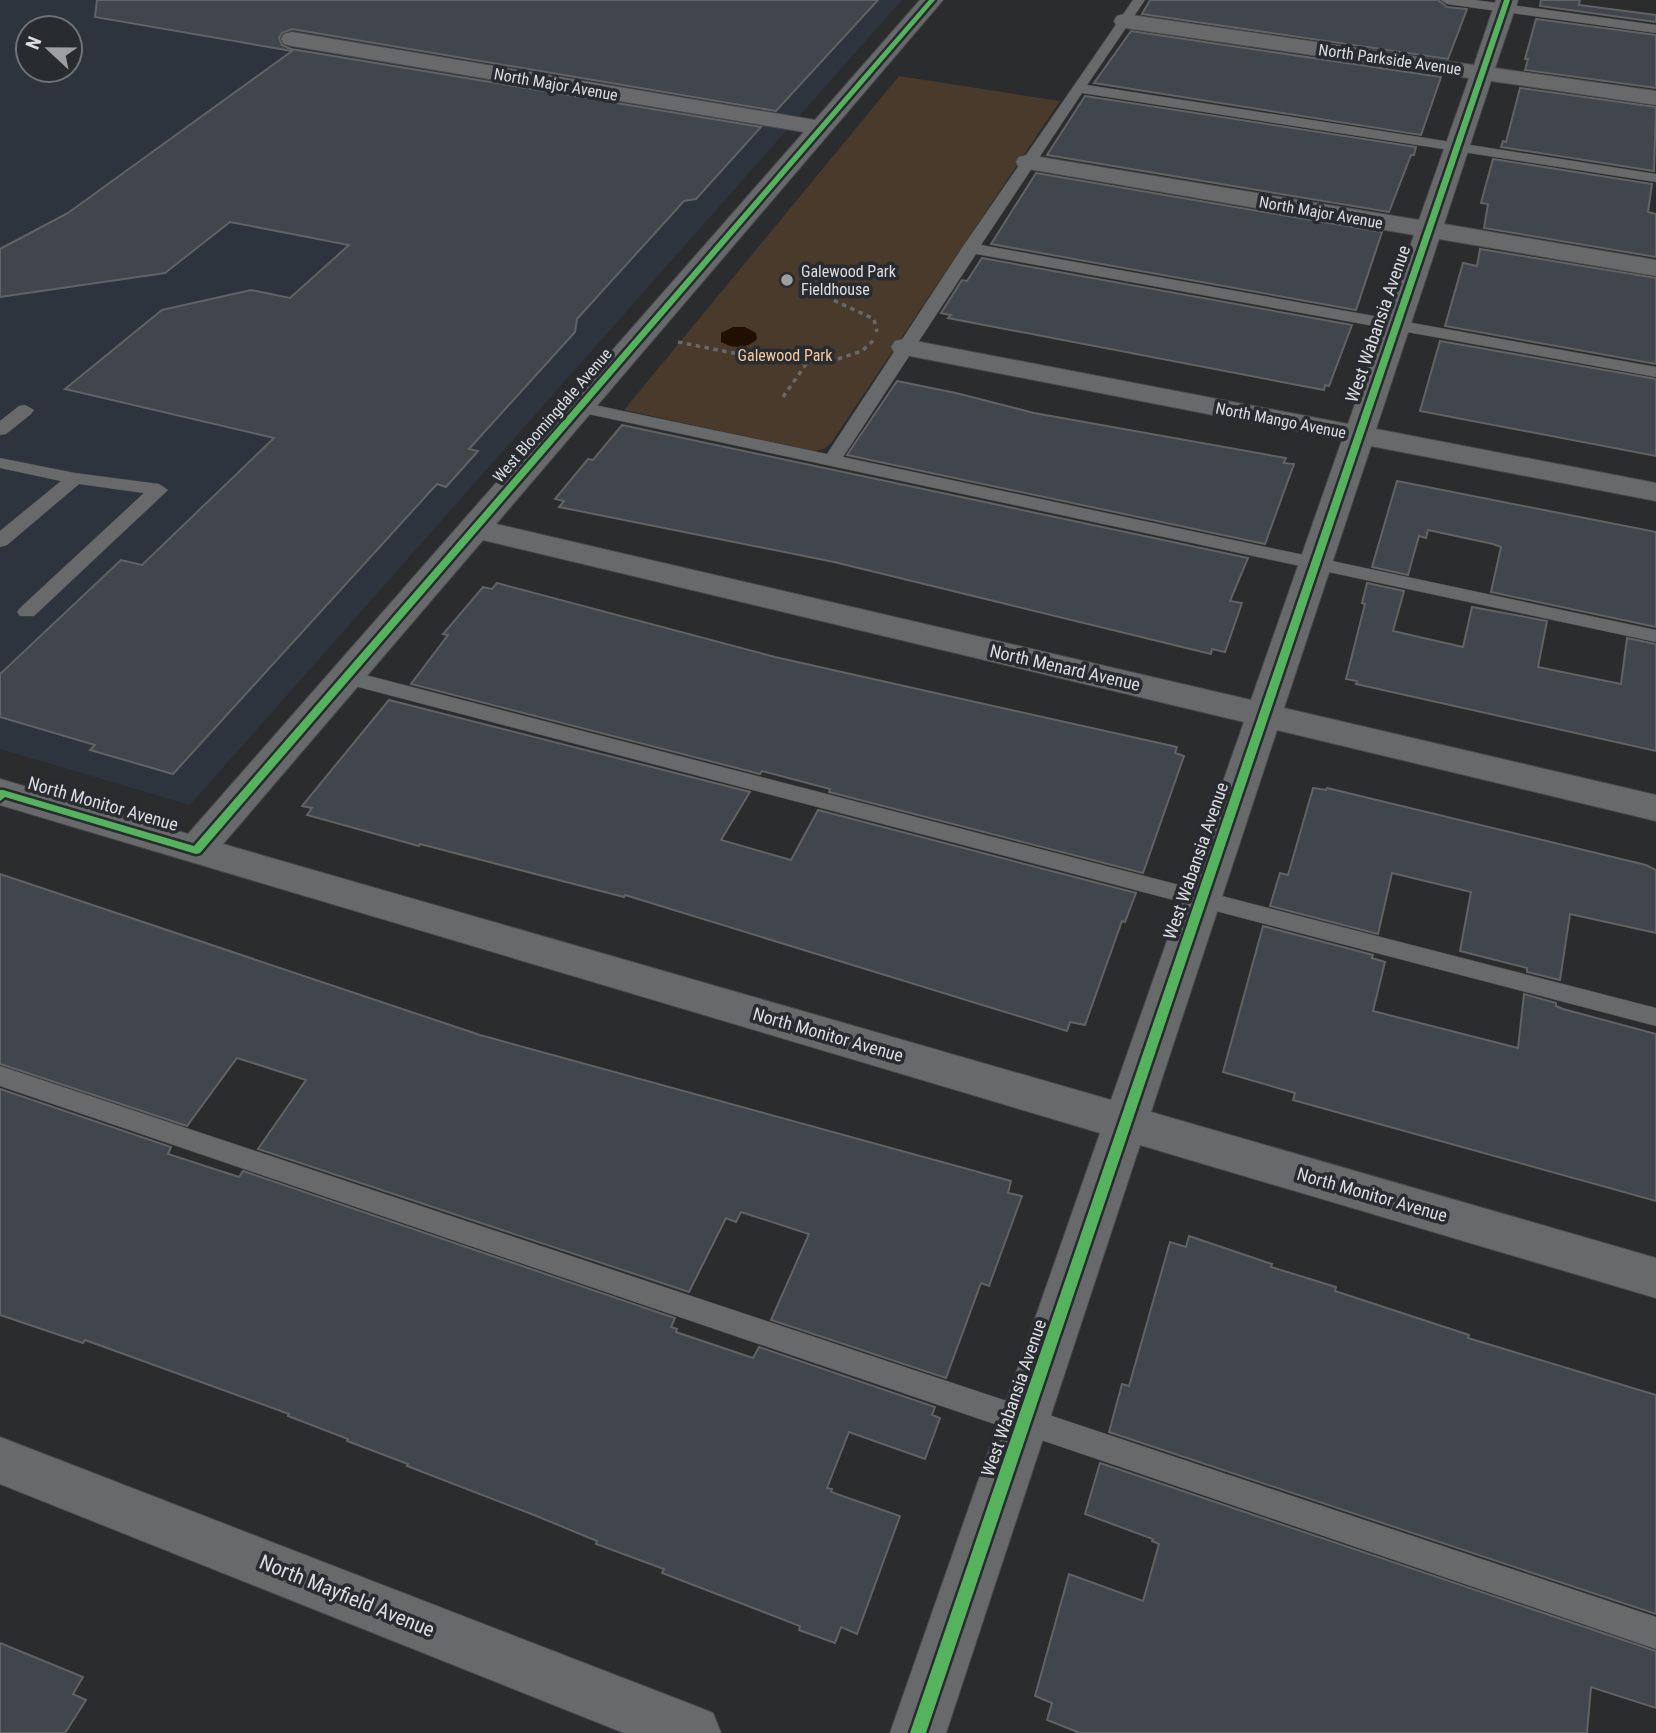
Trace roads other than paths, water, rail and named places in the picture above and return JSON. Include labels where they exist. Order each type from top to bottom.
[{"type":"street","name":"West Bloomingdale Avenue","points":[[196,850],[932,0]]},
{"type":"street","name":"West Wabansia Avenue","points":[[918,1733],[1505,4]]},
{"type":"street","name":"North Parkside Avenue","points":[[1125,21],[1656,98]]},
{"type":"street","name":"North Major Avenue","points":[[292,39],[821,128]]},
{"type":"street","name":"North Major Avenue","points":[[1028,162],[1656,268]]},
{"type":"street","name":"North Mango Avenue","points":[[905,347],[1656,492]]},
{"type":"street","name":"North Menard Avenue","points":[[474,528],[1656,808]]},
{"type":"street","name":"North Monitor Avenue","points":[[1,794],[1656,1278]]},
{"type":"street","name":"North Mayfield Avenue","points":[[0,1460],[693,1733]]},
{"type":"lane","points":[[832,460],[970,248],[1139,0]]},
{"type":"lane","points":[[1447,0],[1505,4],[1656,29]]},
{"type":"lane","points":[[1079,88],[1656,178]]},
{"type":"lane","points":[[970,248],[1656,372]]},
{"type":"lane","points":[[580,407],[1656,636]]},
{"type":"lane","points":[[0,430],[25,410]]},
{"type":"lane","points":[[0,464],[159,490],[27,612]]},
{"type":"lane","points":[[0,541],[75,478]]},
{"type":"lane","points":[[346,677],[1656,1017]]},
{"type":"lane","points":[[0,1076],[1024,1423],[1656,1633]]},
{"type":"place","name":"Galewood Park Fieldhouse","points":[[787,280]]},
{"type":"park label","name":"Galewood Park","points":[[785,355]]}]
